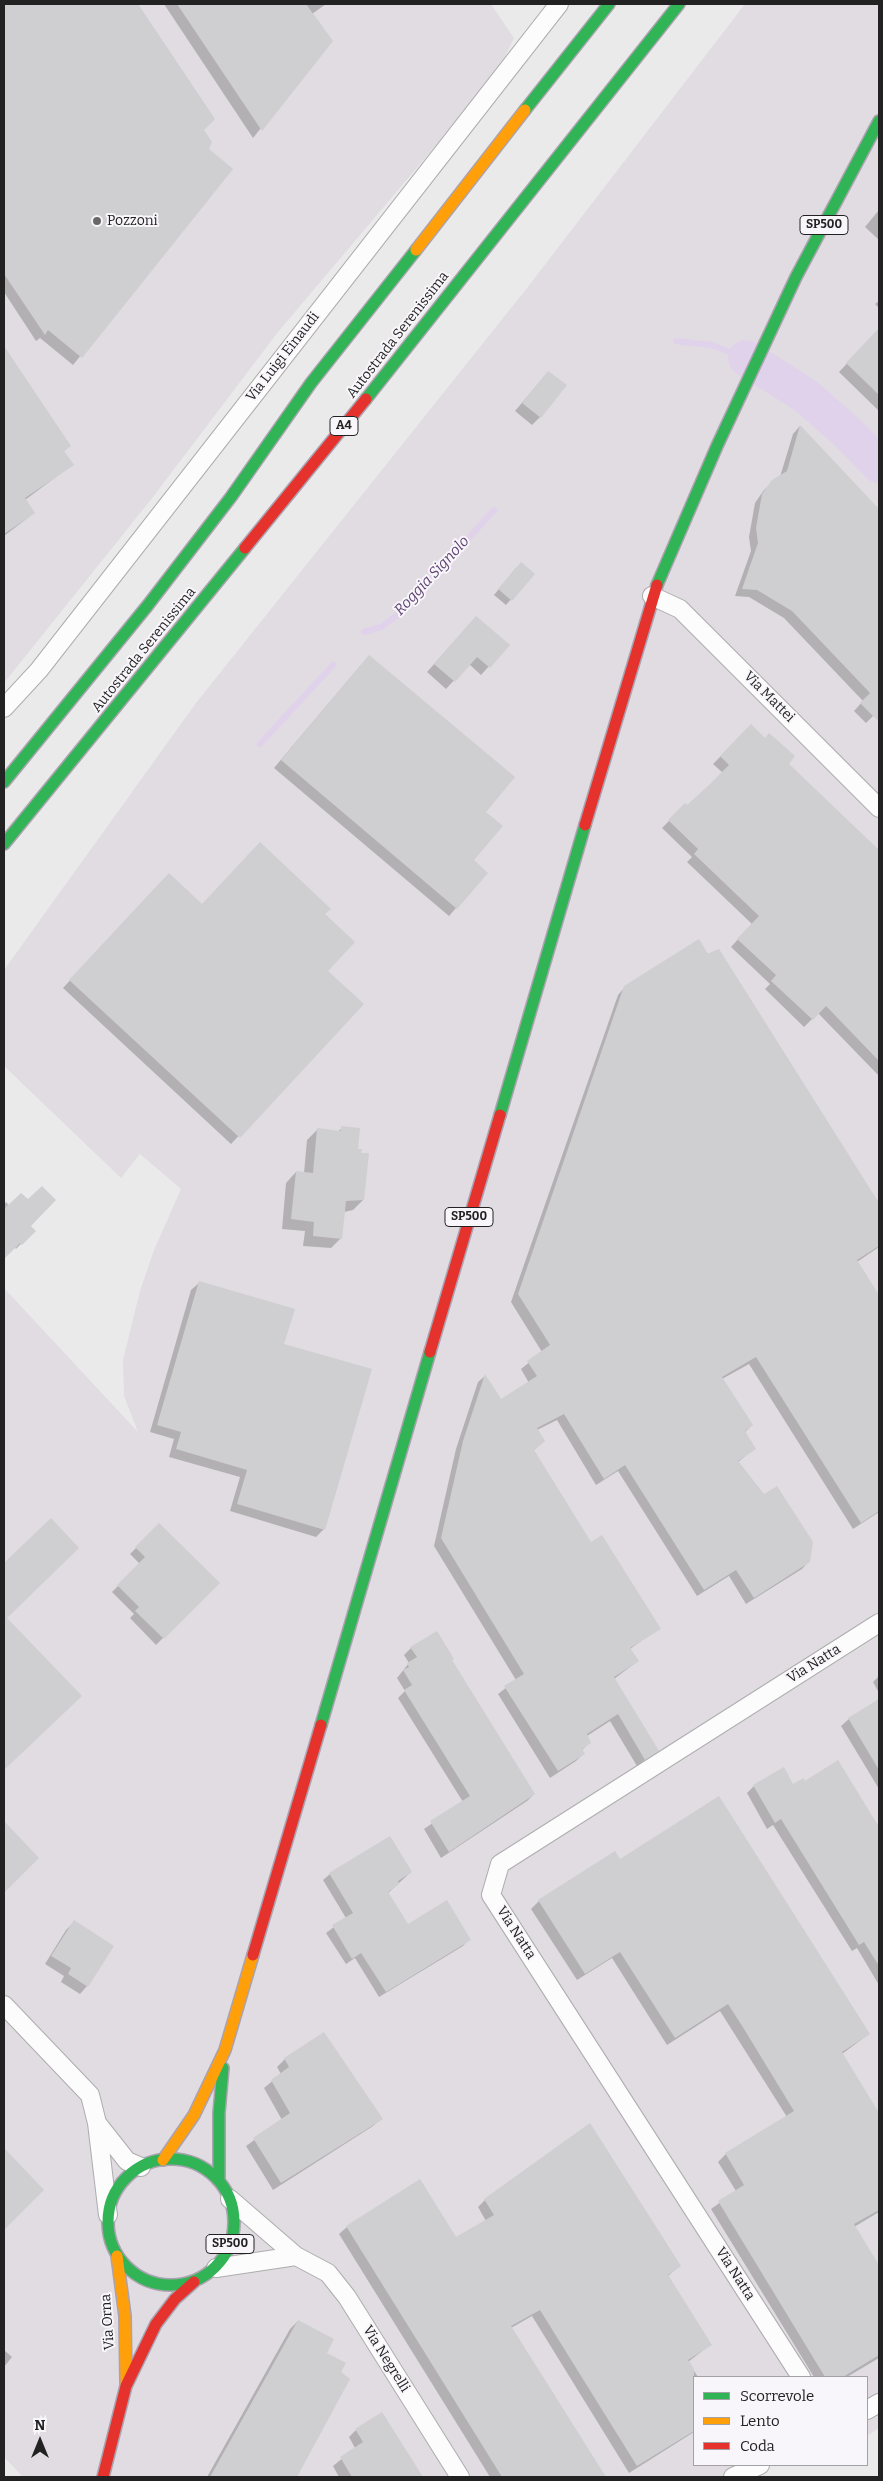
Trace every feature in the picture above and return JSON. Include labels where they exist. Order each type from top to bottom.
[{"type":"main road","name":"Autostrada Serenissima","points":[[4,782],[148,605],[231,497],[317,376],[609,4]]},
{"type":"main road","name":"Autostrada Serenissima","points":[[4,844],[371,393],[679,4]]},
{"type":"main road","name":"SP500","points":[[163,2160],[194,2116],[225,2050],[652,596],[796,277],[879,121]]},
{"type":"main road","name":"SP500","points":[[219,2181],[219,2113],[225,2050]]},
{"type":"main road","name":"SP500","points":[[178,2159],[194,2163],[208,2171],[219,2181],[230,2198],[234,2217],[233,2235],[227,2253],[216,2268],[194,2282],[172,2286],[150,2283],[131,2272],[116,2256],[109,2236],[108,2215],[111,2200],[118,2187],[141,2167],[163,2160],[178,2159]]},
{"type":"main road","name":"Via Orna","points":[[116,2256],[125,2316],[126,2386]]},
{"type":"main road","name":"Via Orna","points":[[103,2477],[126,2386],[156,2324],[175,2299],[194,2282]]},
{"type":"street","name":"Via Luigi Einaudi","points":[[4,708],[45,662],[558,4]]},
{"type":"street","name":"Via Mattei","points":[[652,596],[680,609],[879,808]]},
{"type":"street","name":"Via Natta","points":[[800,2376],[492,1895],[500,1864],[879,1623]]},
{"type":"street","points":[[4,2004],[90,2095],[97,2122],[108,2215]]},
{"type":"street","points":[[97,2122],[127,2161],[141,2167]]},
{"type":"street","name":"Via Negrelli","points":[[230,2198],[296,2256],[328,2273],[347,2297],[460,2477]]},
{"type":"street","points":[[216,2268],[296,2256]]},
{"type":"street","points":[[868,2409],[879,2403]]},
{"type":"street","points":[[733,2477],[758,2466]]},
{"type":"shaded area","points":[[4,4],[491,4],[514,38],[497,73],[278,332],[153,497],[4,683]]},
{"type":"shaded area","points":[[745,4],[879,4],[879,2428],[868,2435],[868,2376],[693,2376],[693,2466],[749,2466],[723,2477],[23,2477],[4,2457],[4,1288],[138,1432],[124,1396],[123,1360],[140,1291],[154,1250],[181,1189],[140,1154],[121,1178],[4,1066],[4,970],[196,703],[527,288]]},
{"type":"building","name":"Pozzoni","points":[[4,4],[138,4],[215,119],[204,130],[212,142],[209,149],[233,169],[82,358],[48,330],[45,335],[4,274]]},
{"type":"building","points":[[177,4],[306,4],[333,41],[262,131]]},
{"type":"building","points":[[879,328],[879,395],[846,363]]},
{"type":"building","points":[[4,346],[71,446],[64,451],[74,465],[25,498],[35,513],[4,534]]},
{"type":"building","points":[[548,371],[567,385],[541,418],[522,403]]},
{"type":"building","points":[[800,425],[879,509],[879,722],[860,703],[870,693],[792,611],[757,590],[742,589],[758,543],[756,528],[762,494],[772,480],[787,471]]},
{"type":"building","points":[[521,562],[535,574],[512,601],[498,589]]},
{"type":"building","points":[[476,616],[510,645],[490,668],[477,657],[455,682],[434,664]]},
{"type":"building","points":[[369,655],[515,777],[486,812],[503,826],[474,860],[488,873],[457,909],[281,760]]},
{"type":"building","points":[[751,724],[765,738],[769,733],[795,756],[789,764],[879,850],[879,1061],[826,1006],[813,1020],[771,981],[776,975],[737,939],[759,916],[694,854],[698,849],[668,820],[685,803],[687,805],[729,765],[720,756]]},
{"type":"building","points":[[260,842],[331,909],[325,914],[355,942],[328,971],[364,1004],[240,1138],[69,980],[169,873],[202,904]]},
{"type":"building","points":[[699,939],[708,954],[719,949],[879,1203],[879,1246],[857,1260],[879,1295],[879,1511],[861,1523],[756,1357],[722,1377],[753,1425],[745,1431],[756,1449],[738,1461],[764,1494],[777,1486],[813,1542],[810,1562],[754,1598],[736,1570],[704,1590],[625,1465],[604,1479],[564,1414],[537,1428],[545,1441],[534,1450],[591,1542],[602,1535],[661,1629],[630,1648],[639,1661],[614,1677],[659,1751],[645,1760],[618,1714],[587,1734],[591,1743],[582,1749],[585,1754],[558,1771],[504,1686],[524,1674],[441,1538],[463,1441],[485,1374],[501,1399],[537,1376],[527,1361],[550,1345],[518,1294],[624,986]]},
{"type":"building","points":[[341,1126],[360,1128],[358,1149],[362,1149],[361,1153],[369,1153],[364,1200],[346,1201],[342,1239],[313,1236],[314,1222],[291,1219],[296,1171],[313,1173],[317,1128],[341,1131]]},
{"type":"building","points":[[42,1186],[56,1200],[31,1226],[36,1231],[22,1245],[20,1243],[4,1259],[4,1209],[21,1193],[28,1199]]},
{"type":"building","points":[[199,1281],[295,1309],[284,1344],[372,1369],[325,1530],[237,1504],[247,1470],[176,1449],[181,1432],[157,1425]]},
{"type":"building","points":[[51,1518],[79,1548],[7,1618],[82,1696],[4,1770],[4,1563]]},
{"type":"building","points":[[159,1523],[220,1583],[164,1639],[135,1611],[139,1607],[117,1585],[145,1557],[135,1547]]},
{"type":"building","points":[[437,1631],[454,1659],[452,1660],[535,1794],[449,1852],[430,1821],[470,1796],[404,1690],[412,1685],[403,1670],[409,1667],[407,1663],[417,1657],[410,1647]]},
{"type":"building","points":[[879,1699],[879,1770],[848,1718]]},
{"type":"building","points":[[838,1760],[879,1827],[879,1966],[864,1942],[859,1945],[781,1819],[775,1823],[753,1785],[784,1767],[793,1784],[804,1778],[805,1781]]},
{"type":"building","points":[[719,1796],[870,2034],[842,2052],[879,2113],[879,2210],[854,2224],[879,2265],[879,2355],[845,2376],[824,2376],[718,2201],[744,2185],[725,2153],[794,2111],[728,2004],[675,2038],[620,1952],[585,1974],[538,1900],[615,1851],[620,1859]]},
{"type":"building","points":[[4,1821],[39,1858],[4,1893]]},
{"type":"building","points":[[390,1836],[412,1872],[398,1881],[399,1884],[388,1892],[408,1924],[447,1900],[471,1940],[386,1992],[361,1953],[352,1959],[332,1925],[353,1913],[329,1873]]},
{"type":"building","points":[[74,1920],[114,1946],[88,1987],[68,1974],[71,1968],[51,1956]]},
{"type":"building","points":[[324,2032],[383,2119],[281,2183],[253,2138],[290,2113],[271,2080],[289,2067],[284,2058]]},
{"type":"building","points":[[590,2123],[681,2266],[668,2275],[712,2345],[688,2360],[694,2369],[693,2432],[637,2466],[540,2310],[511,2326],[606,2477],[502,2477],[346,2226],[420,2179],[456,2237],[494,2215],[484,2199]]},
{"type":"building","points":[[4,2148],[44,2190],[4,2230]]},
{"type":"building","points":[[298,2320],[334,2339],[327,2353],[346,2363],[341,2372],[350,2379],[297,2477],[210,2477]]},
{"type":"building","points":[[382,2412],[423,2477],[352,2477],[340,2457],[363,2442],[355,2429]]},
{"type":"waterway","name":"Roggia Signolo","points":[[676,341],[711,345],[746,358]]},
{"type":"waterway","points":[[746,358],[806,396],[847,432],[879,465]]},
{"type":"waterway","name":"Roggia Signolo","points":[[364,632],[381,627],[403,611],[494,510]]},
{"type":"waterway","name":"Roggia Signolo","points":[[260,744],[333,665]]},
{"type":"traffic: fast","points":[[525,110],[609,4]]},
{"type":"traffic: fast","points":[[366,399],[679,4]]},
{"type":"traffic: fast","points":[[657,585],[717,446],[796,277],[879,121]]},
{"type":"traffic: fast","points":[[4,782],[148,605],[231,497],[311,383],[416,250]]},
{"type":"traffic: fast","points":[[4,844],[245,548]]},
{"type":"traffic: fast","points":[[500,1115],[585,825]]},
{"type":"traffic: fast","points":[[321,1725],[430,1352]]},
{"type":"traffic: fast","points":[[219,2181],[219,2113],[223,2068]]},
{"type":"traffic: fast","points":[[171,2159],[195,2164],[206,2169],[216,2177],[224,2187],[229,2198],[234,2222],[229,2246],[224,2257],[216,2267],[206,2275],[195,2280],[171,2285],[147,2280],[136,2275],[126,2267],[118,2257],[113,2246],[108,2222],[113,2198],[118,2187],[126,2177],[136,2169],[147,2164],[171,2159]]},
{"type":"traffic: slow","points":[[416,250],[525,110]]},
{"type":"traffic: slow","points":[[163,2160],[194,2115],[225,2050],[253,1955]]},
{"type":"traffic: slow","points":[[117,2256],[125,2316],[126,2383]]},
{"type":"traffic: jam","points":[[245,548],[366,399]]},
{"type":"traffic: jam","points":[[585,825],[657,585]]},
{"type":"traffic: jam","points":[[430,1352],[500,1115]]},
{"type":"traffic: jam","points":[[253,1955],[321,1725]]},
{"type":"traffic: jam","points":[[103,2477],[126,2386],[156,2324],[175,2299],[194,2282]]},
{"type":"place","name":"Pozzoni","points":[[97,221]]}]
